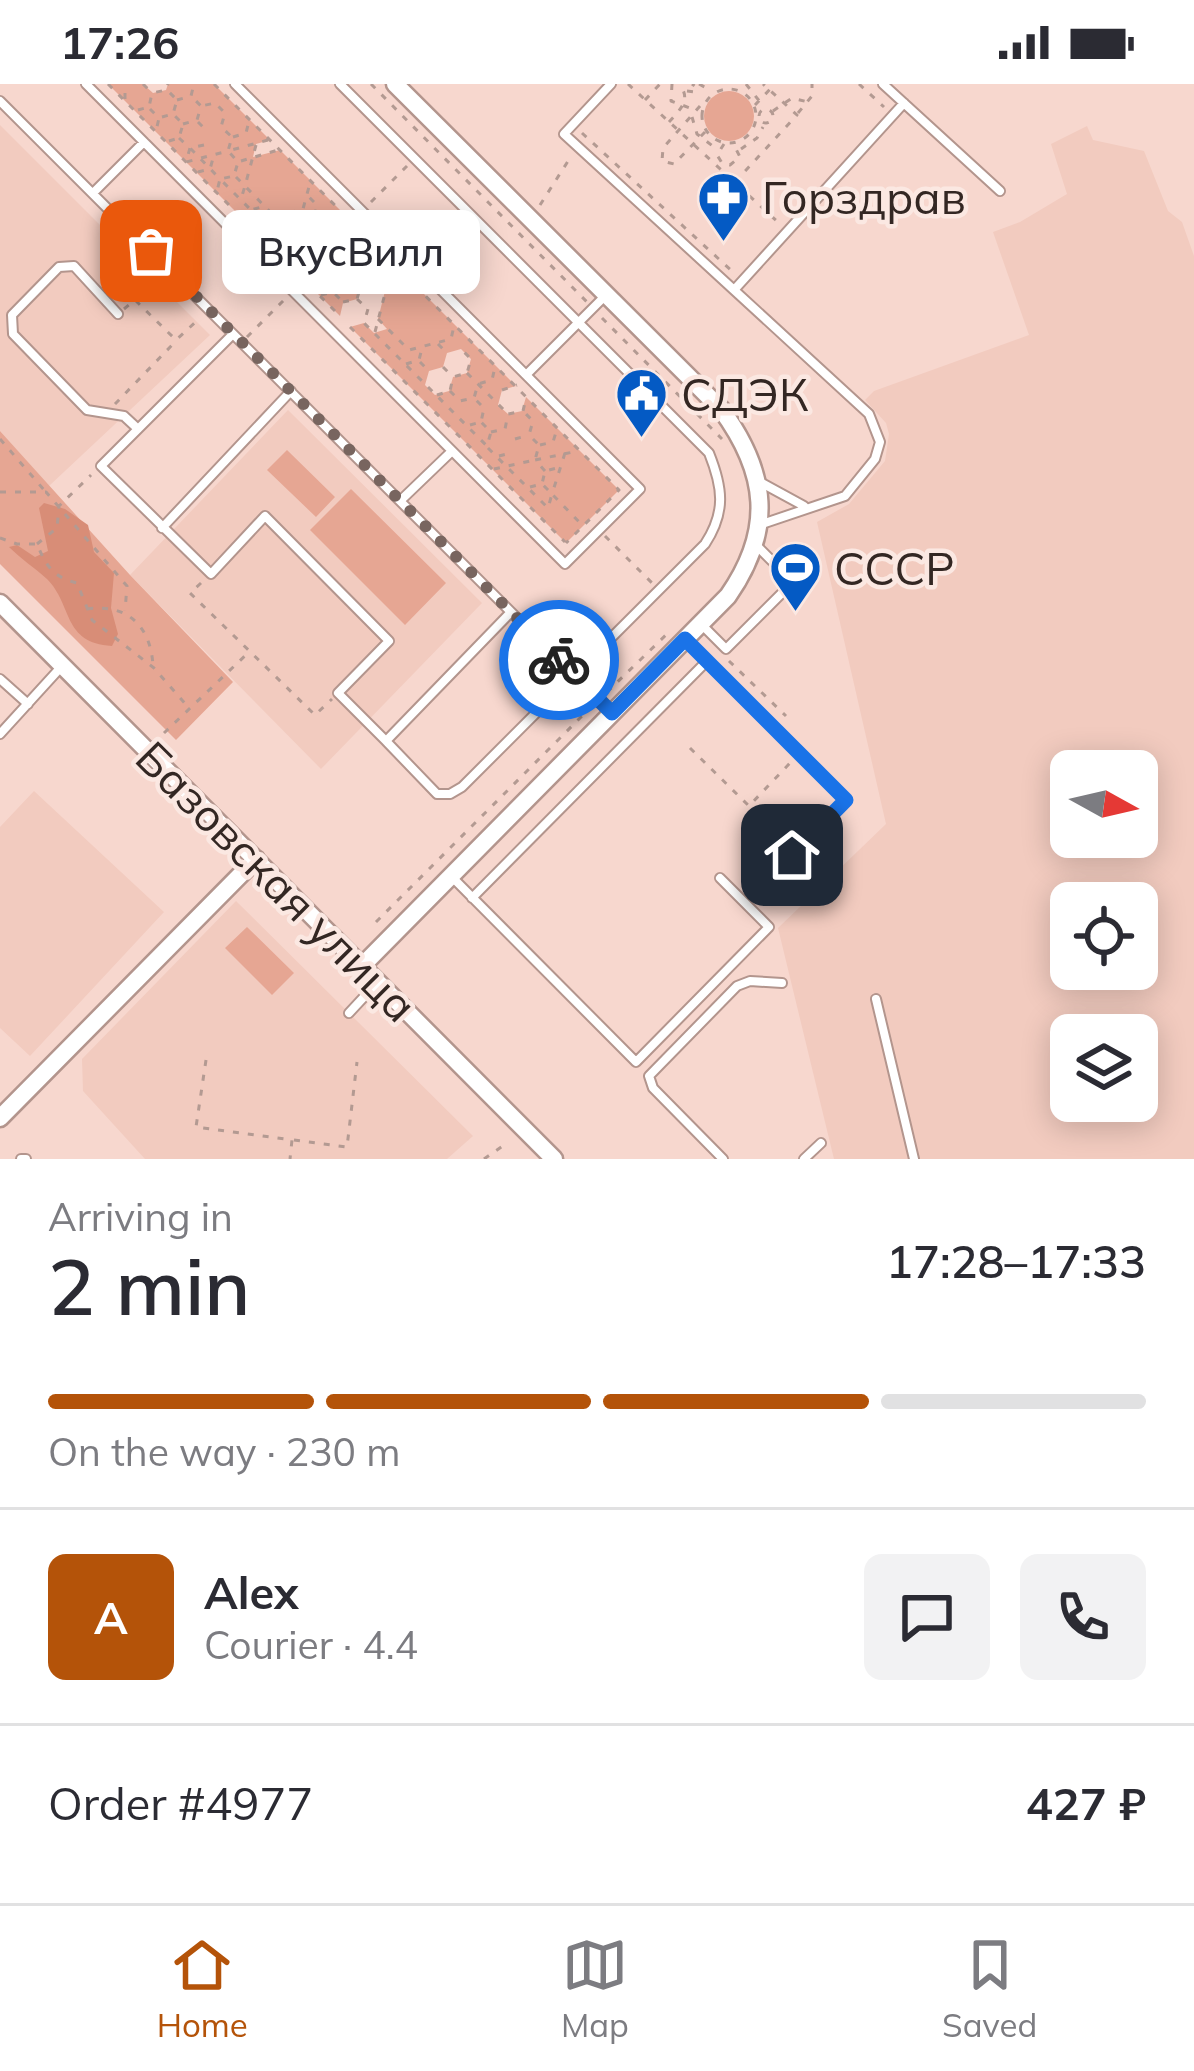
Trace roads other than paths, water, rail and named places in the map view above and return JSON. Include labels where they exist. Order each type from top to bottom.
[{"type":"street","points":[[361,967],[606,706],[676,636],[701,623],[737,583],[757,535],[758,480],[751,455],[721,410],[600,302],[395,84]]},
{"type":"street","name":"Базовская улица","points":[[0,603],[554,1159]]},
{"type":"street","points":[[0,1118],[256,859]]},
{"type":"lane","points":[[86,84],[565,564],[640,489],[235,84]]},
{"type":"lane","points":[[233,334],[101,466],[211,574],[265,516],[389,641],[338,693],[437,794],[462,787],[716,527],[721,482],[709,453],[340,84]]},
{"type":"lane","points":[[610,84],[565,134],[869,414],[880,442],[875,459],[845,496],[806,507],[757,535],[793,582],[726,649],[701,623]]},
{"type":"lane","points":[[883,84],[1000,191]]},
{"type":"lane","points":[[0,101],[606,706]]},
{"type":"lane","points":[[734,290],[904,103]]},
{"type":"lane","points":[[93,193],[144,142]]},
{"type":"lane","points":[[118,314],[74,266],[59,267],[13,315],[13,334],[87,410],[124,416],[138,429]]},
{"type":"lane","points":[[526,375],[600,302]]},
{"type":"lane","points":[[163,528],[291,392]]},
{"type":"lane","points":[[400,501],[452,451]]},
{"type":"lane","points":[[758,480],[806,507]]},
{"type":"lane","points":[[386,741],[511,612]]},
{"type":"lane","points":[[676,636],[846,800],[765,882]]},
{"type":"lane","points":[[472,898],[707,662]]},
{"type":"lane","points":[[0,734],[63,665]]},
{"type":"lane","points":[[0,679],[28,704]]},
{"type":"lane","points":[[451,876],[636,1062],[769,927],[720,878]]},
{"type":"lane","points":[[723,1159],[653,1088],[649,1076],[736,986],[750,981],[782,983]]},
{"type":"lane","points":[[349,1012],[377,983]]},
{"type":"lane","points":[[877,999],[914,1159]]},
{"type":"lane","points":[[804,1159],[821,1142]]},
{"type":"place","name":"Горздрав","points":[[723,243]]},
{"type":"place","name":"ВкусВилл","points":[[151,251]]},
{"type":"place","name":"СДЭК","points":[[642,440]]},
{"type":"place","name":"СССР","points":[[795,614]]}]
